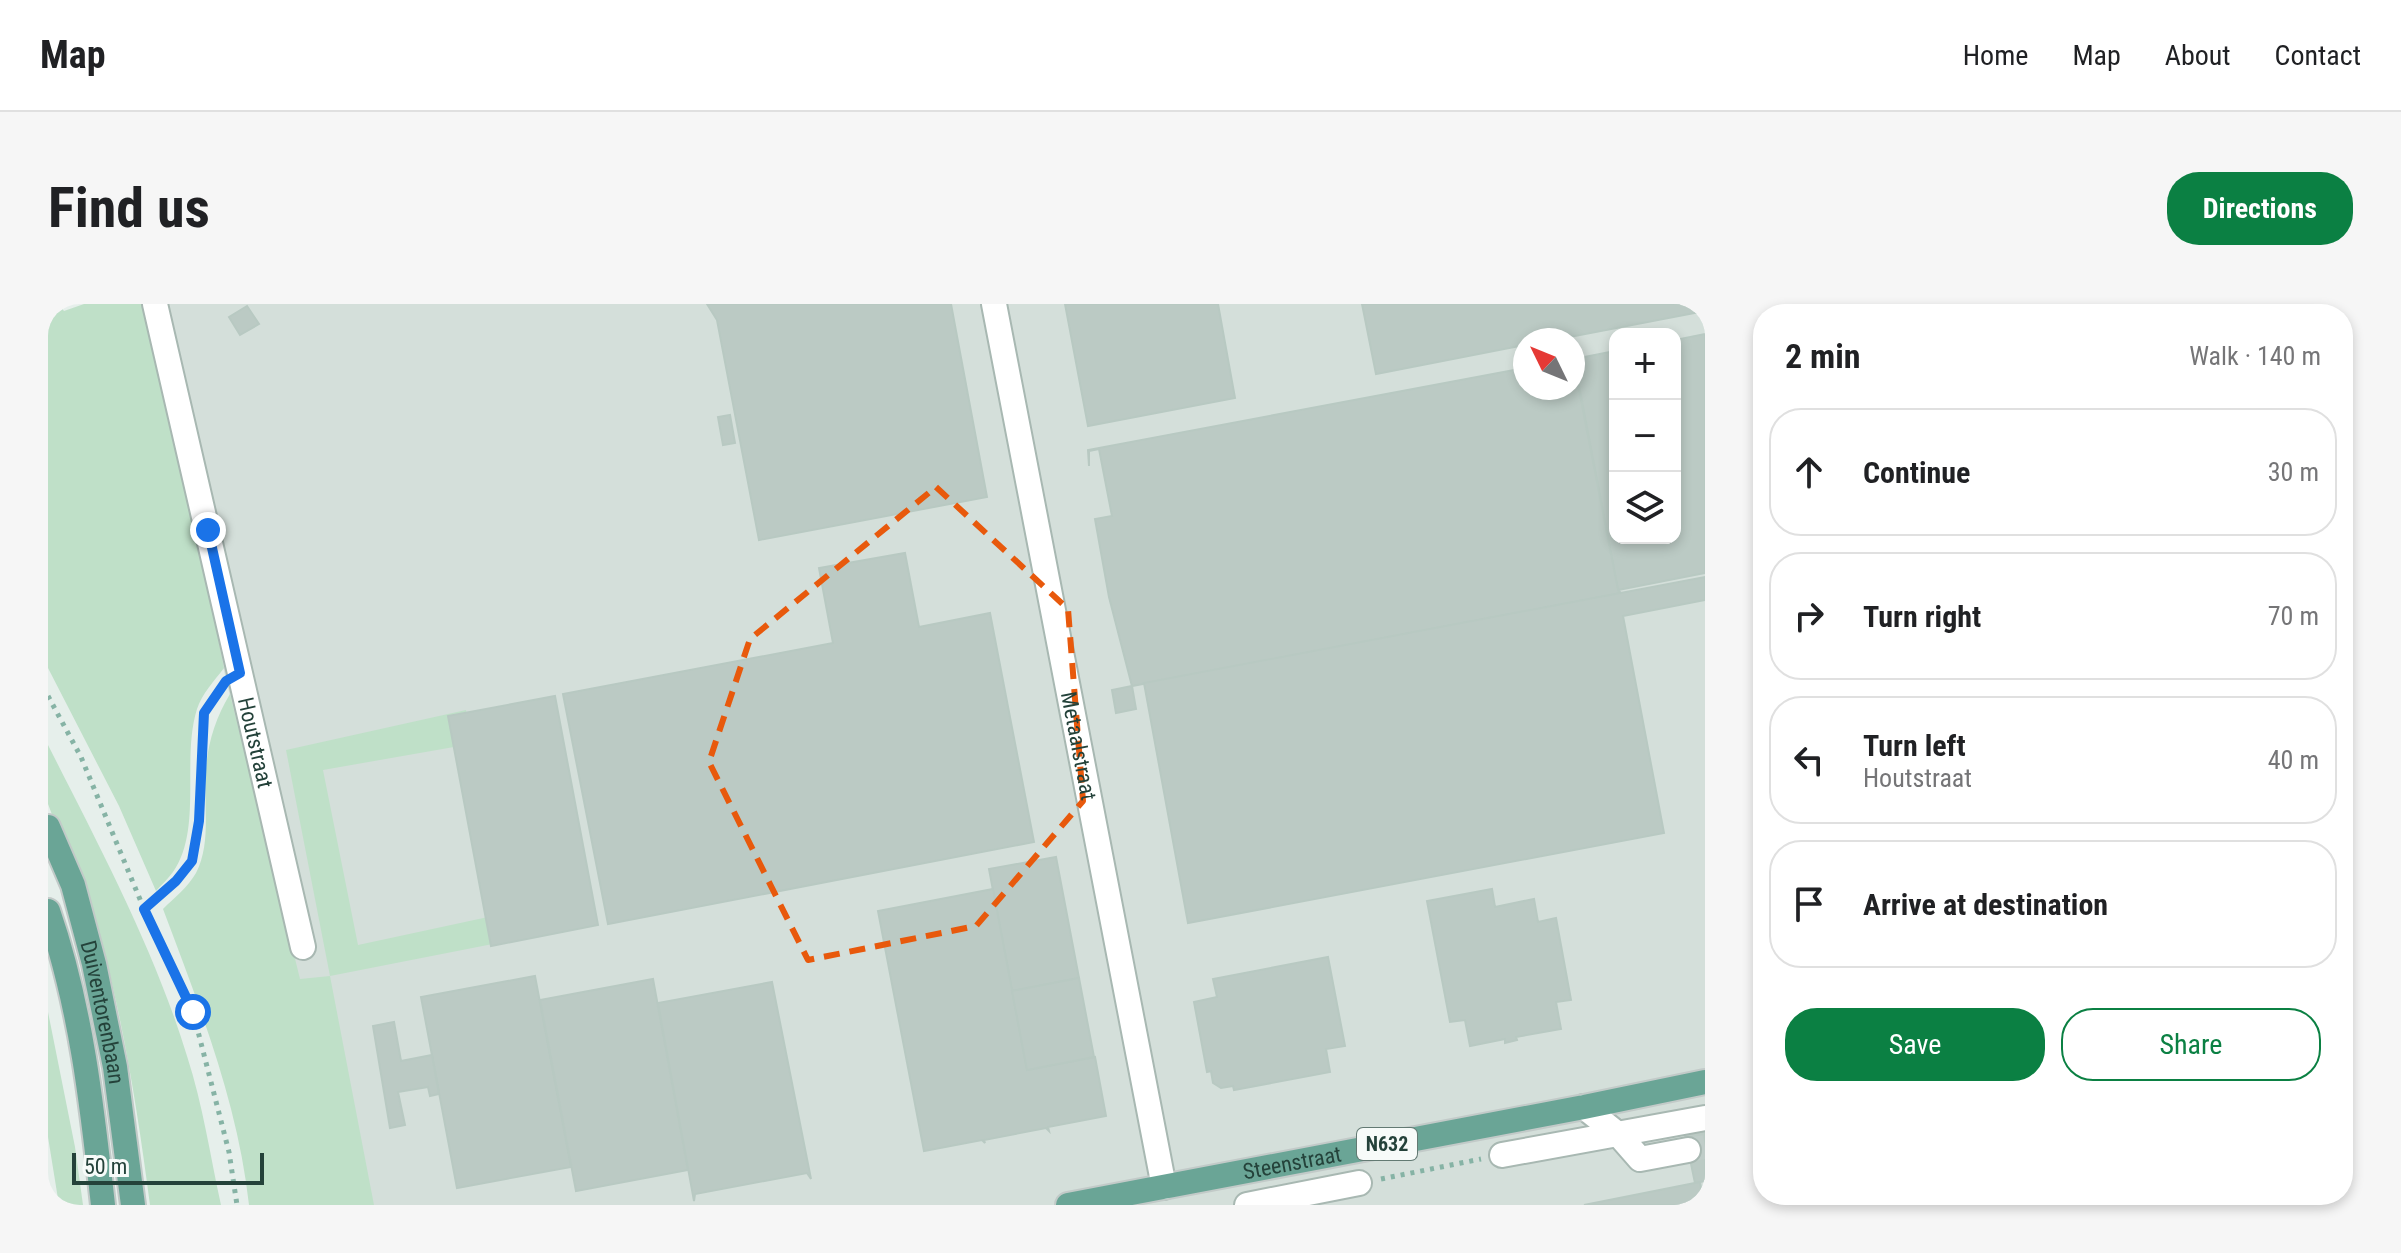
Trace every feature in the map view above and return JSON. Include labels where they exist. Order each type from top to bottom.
[{"type":"main road","name":"Duiventorenbaan","points":[[48,827],[73,885],[94,964],[115,1067],[133,1205]]},
{"type":"main road","name":"Duiventorenbaan","points":[[48,911],[60,947],[88,1072],[103,1205]]},
{"type":"main road","name":"Steenstraat","points":[[1068,1205],[1705,1082]]},
{"type":"street","name":"Houtstraat","points":[[155,304],[303,947]]},
{"type":"street","name":"Metaalstraat","points":[[994,304],[1164,1187]]},
{"type":"street","points":[[1584,1107],[1619,1135],[1640,1159],[1688,1150]]},
{"type":"street","points":[[1502,1155],[1705,1118]]},
{"type":"street","points":[[1292,1162],[1298,1194]]},
{"type":"street","name":"Steenstraat","points":[[1247,1205],[1359,1183]]},
{"type":"path","points":[[144,909],[176,881],[192,861],[199,821],[204,713],[226,681],[240,673]]},
{"type":"path","points":[[48,696],[81,757],[144,909],[193,1012],[229,1152],[237,1205]]},
{"type":"path","points":[[1359,1183],[1502,1155]]},
{"type":"highlighted area","points":[[936,487],[1068,609],[1083,801],[976,926],[808,960],[709,762],[750,639]]},
{"type":"shaded area","points":[[136,304],[1705,304],[1705,1205],[352,1205]]},
{"type":"green space","points":[[48,304],[58,304],[64,311],[84,304],[150,304],[224,668],[197,709],[191,750],[190,815],[182,855],[173,872],[156,891],[119,806],[48,668]]},
{"type":"green space","points":[[230,694],[300,979],[330,976],[374,1205],[249,1205],[244,1167],[226,1092],[163,909],[189,883],[201,861],[209,749],[217,721]]},
{"type":"green space","points":[[466,710],[471,744],[323,770],[358,945],[502,914],[508,941],[330,976],[286,750]]},
{"type":"green space","points":[[48,745],[159,976],[198,1093],[221,1205],[150,1205],[131,1079],[105,955],[48,804]]},
{"type":"green space","points":[[48,1012],[75,1147],[83,1205],[59,1205],[48,1137]]},
{"type":"building","points":[[707,304],[951,304],[987,497],[759,540],[717,320]]},
{"type":"building","points":[[1065,304],[1218,304],[1235,398],[1088,426]]},
{"type":"building","points":[[1362,304],[1705,304],[1705,311],[1585,334],[1585,328],[1513,328],[1513,347],[1376,374]]},
{"type":"building","points":[[247,306],[259,324],[240,335],[229,317]]},
{"type":"building","points":[[1705,334],[1705,573],[1618,590],[1609,544],[1681,544],[1681,339]]},
{"type":"building","points":[[1609,352],[1609,543],[1582,400],[1585,400],[1585,357]]},
{"type":"building","points":[[1513,370],[1513,400],[1581,400],[1621,593],[1132,686],[1109,597],[1095,519],[1112,516],[1099,449],[1089,451],[1089,466],[1088,450]]},
{"type":"building","points":[[730,415],[735,443],[723,445],[718,417]]},
{"type":"building","points":[[905,553],[919,627],[990,613],[1034,842],[608,924],[563,694],[833,643],[819,568]]},
{"type":"building","points":[[1705,577],[1705,600],[1623,616],[1664,833],[1188,923],[1144,683]]},
{"type":"building","points":[[1132,686],[1136,709],[1116,713],[1112,690]]},
{"type":"building","points":[[555,696],[598,925],[491,946],[448,716]]},
{"type":"building","points":[[1056,857],[1079,978],[1012,991],[989,869]]},
{"type":"building","points":[[993,889],[1027,1070],[1095,1057],[1106,1116],[1048,1127],[1049,1131],[1046,1128],[984,1140],[985,1143],[982,1140],[924,1151],[878,911]]},
{"type":"building","points":[[1492,889],[1495,907],[1534,899],[1538,922],[1556,918],[1571,1000],[1556,1002],[1561,1029],[1516,1037],[1517,1040],[1505,1043],[1505,1039],[1470,1046],[1465,1020],[1450,1022],[1427,901]]},
{"type":"building","points":[[1328,957],[1345,1046],[1326,1049],[1330,1072],[1234,1090],[1233,1086],[1221,1088],[1213,1083],[1211,1071],[1207,1072],[1194,1002],[1217,997],[1213,979]]},
{"type":"building","points":[[535,976],[571,1167],[457,1188],[421,997]]},
{"type":"building","points":[[1079,978],[1094,1057],[1027,1070],[1012,991]]},
{"type":"building","points":[[653,979],[688,1170],[576,1191],[540,1000]]},
{"type":"building","points":[[772,982],[811,1179],[807,1173],[695,1194],[694,1201],[658,1003]]},
{"type":"building","points":[[394,1022],[401,1061],[432,1055],[439,1094],[430,1096],[428,1087],[398,1092],[405,1125],[390,1128],[373,1026]]},
{"type":"building","points":[[1705,1126],[1705,1181],[1695,1183],[1684,1130]]},
{"type":"building","points":[[1700,1182],[1704,1205],[1584,1205]]},
{"type":"tunnel","points":[[1688,1150],[1705,1147]]},
{"type":"route","points":[[193,1012],[144,909],[176,881],[192,861],[199,821],[200,740],[204,713],[226,681],[240,673],[208,530]]}]
